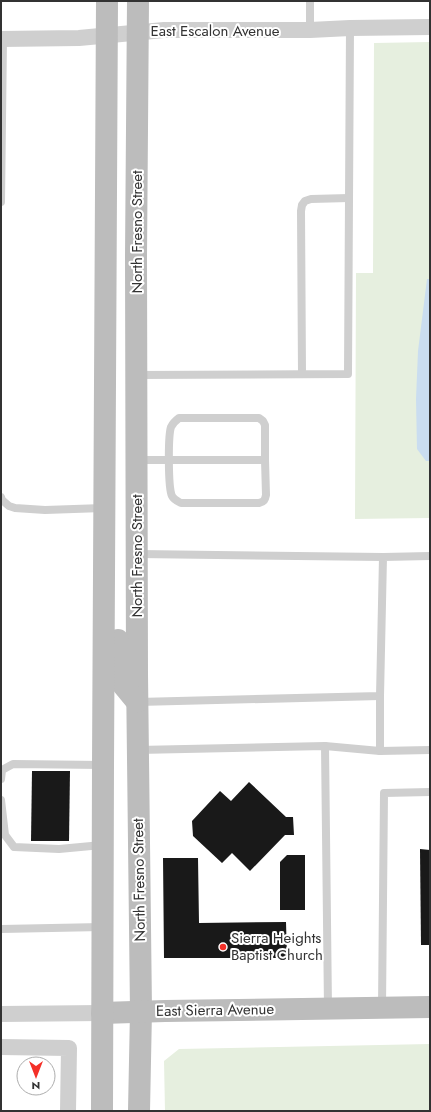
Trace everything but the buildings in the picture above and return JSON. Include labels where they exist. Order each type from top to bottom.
[{"type":"main road","name":"North Fresno Street","points":[[102,1111],[107,1]]},
{"type":"main road","name":"North Fresno Street","points":[[138,1],[137,702],[141,1011],[139,1111]]},
{"type":"main road","points":[[104,508],[114,526],[118,555],[118,668],[123,685],[137,702]]},
{"type":"main road","name":"East Sierra Avenue","points":[[102,1013],[141,1011],[430,1007]]},
{"type":"street","name":"East Escalon Avenue","points":[[2,39],[79,38],[164,30],[310,30],[430,27]]},
{"type":"street","name":"East Sierra Avenue","points":[[1,1014],[102,1013]]},
{"type":"street","points":[[1,1047],[69,1048],[68,1111]]},
{"type":"lane","points":[[310,1],[310,30]]},
{"type":"lane","points":[[137,374],[348,374],[350,28]]},
{"type":"lane","points":[[1,202],[2,39]]},
{"type":"lane","points":[[302,374],[302,205],[305,201],[311,199],[349,198]]},
{"type":"lane","points":[[179,418],[260,418],[265,425],[265,500],[259,503],[181,503],[175,500],[170,490],[169,460],[170,430],[174,421],[179,418]]},
{"type":"lane","points":[[137,460],[265,460]]},
{"type":"lane","points":[[1,497],[2,500],[9,506],[15,508],[45,510],[104,508]]},
{"type":"lane","points":[[137,554],[383,557],[430,556]]},
{"type":"lane","points":[[380,751],[383,557]]},
{"type":"lane","points":[[137,702],[380,696]]},
{"type":"lane","points":[[325,746],[328,1008]]},
{"type":"lane","points":[[138,750],[325,746],[380,751],[430,750]]},
{"type":"lane","points":[[1,779],[2,770],[13,764],[103,765]]},
{"type":"lane","points":[[382,1008],[384,793],[430,792]]},
{"type":"lane","points":[[1,800],[5,835],[14,847],[60,849],[103,845]]},
{"type":"lane","points":[[1,929],[102,927]]},
{"type":"green space","points":[[430,42],[430,518],[355,519],[356,273],[373,273],[374,43]]},
{"type":"green space","points":[[430,1044],[430,1111],[165,1111],[164,1061],[179,1049]]},
{"type":"water","points":[[427,279],[430,279],[430,461],[426,461],[417,449],[416,399],[418,351]]},
{"type":"place","name":"Sierra Heights Baptist Church","points":[[223,947]]}]
